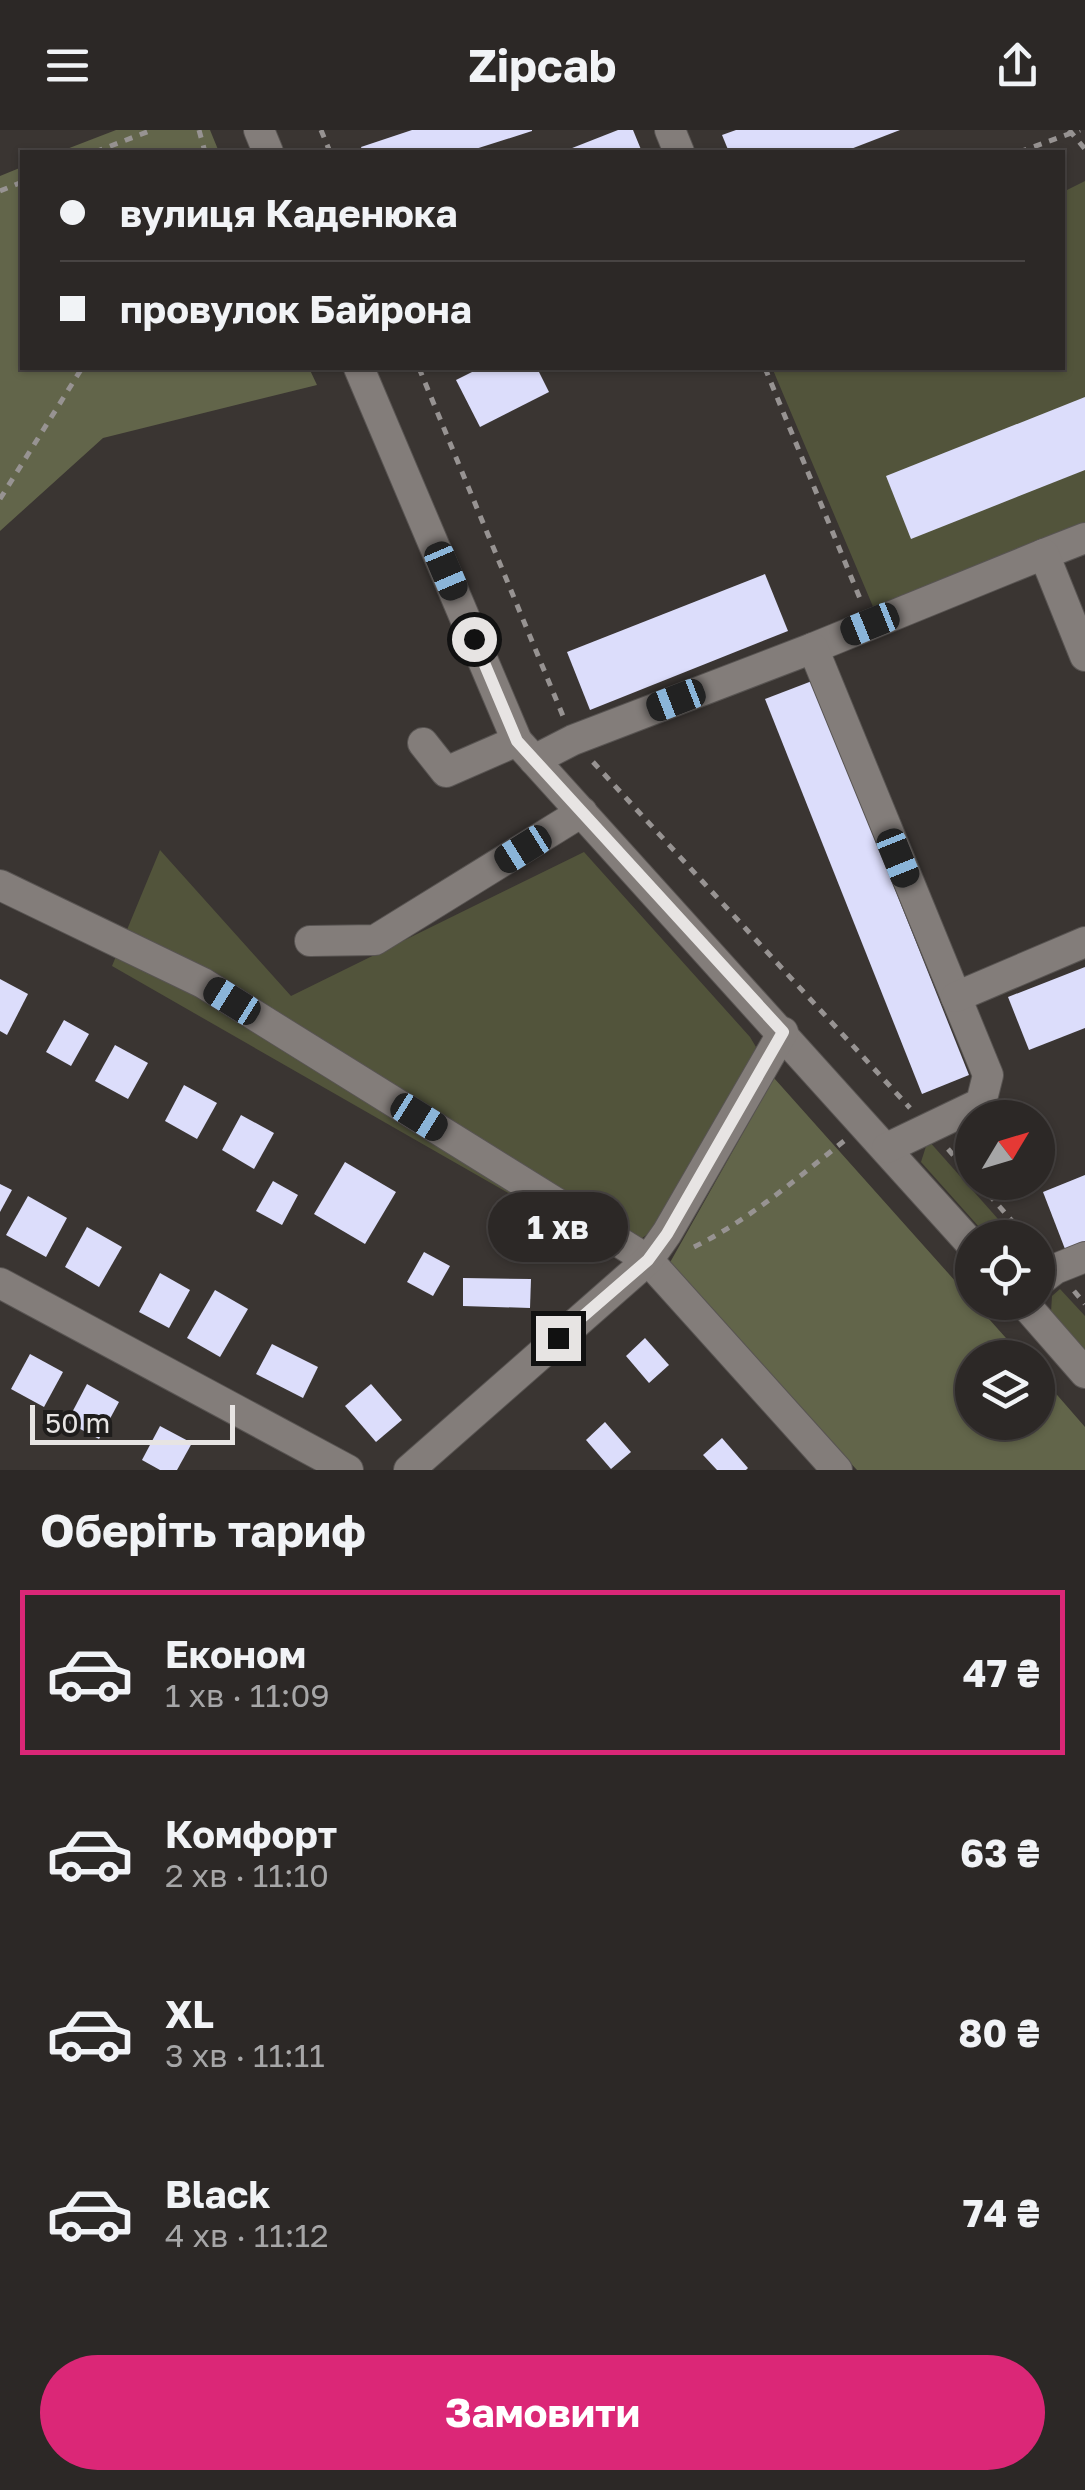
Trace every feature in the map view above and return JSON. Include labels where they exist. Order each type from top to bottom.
[{"type":"street","points":[[360,370],[526,750],[955,1226]]},
{"type":"street","points":[[423,743],[446,772],[573,740],[1085,538]]},
{"type":"street","points":[[1044,554],[1085,656]]},
{"type":"street","points":[[813,648],[988,1075],[980,1103],[886,1148]]},
{"type":"street","points":[[310,942],[375,940],[582,812]]},
{"type":"street","points":[[0,885],[203,983],[648,1260],[837,1470]]},
{"type":"street","points":[[956,997],[1085,942]]},
{"type":"street","points":[[408,1470],[648,1260],[667,1234],[783,1032]]},
{"type":"street","points":[[1055,1269],[1085,1258]]},
{"type":"street","points":[[0,1283],[348,1470]]},
{"type":"street","points":[[1039,1320],[1085,1373]]},
{"type":"path","points":[[100,150],[152,130]]},
{"type":"path","points":[[1024,150],[1080,130]]},
{"type":"path","points":[[1071,132],[1085,149]]},
{"type":"path","points":[[0,499],[81,370]]},
{"type":"path","points":[[420,370],[573,740],[955,1157]]},
{"type":"path","points":[[766,370],[870,624]]},
{"type":"path","points":[[692,1248],[762,1206],[866,1124]]},
{"type":"path","points":[[993,1200],[1011,1220]]},
{"type":"green space","points":[[116,130],[210,130],[218,150],[64,150]]},
{"type":"green space","points":[[20,168],[20,370],[310,370],[317,385],[103,438],[0,531],[0,176]]},
{"type":"green space","points":[[1085,181],[1085,535],[877,616],[773,370],[1065,370],[1065,191]]},
{"type":"green space","points":[[160,850],[291,996],[584,852],[756,1047],[653,1230],[618,1256],[112,966]]},
{"type":"green space","points":[[774,1078],[955,1281],[955,1320],[990,1320],[1008,1340],[955,1340],[955,1440],[1055,1440],[1055,1393],[1085,1427],[1085,1470],[857,1470],[668,1266]]},
{"type":"green space","points":[[928,1140],[955,1170],[955,1200],[981,1200],[999,1220],[973,1220],[921,1162]]},
{"type":"green space","points":[[1060,1289],[1085,1316],[1085,1350],[1055,1316],[1055,1293]]},
{"type":"building","points":[[412,130],[532,130],[472,150],[361,147]]},
{"type":"building","points":[[618,130],[633,130],[641,150],[567,150]]},
{"type":"building","points":[[736,130],[900,130],[848,150],[728,150],[722,135]]},
{"type":"building","points":[[476,370],[538,370],[549,392],[480,427],[456,380]]},
{"type":"building","points":[[1085,397],[1085,470],[911,539],[886,476]]},
{"type":"building","points":[[765,574],[788,631],[590,710],[567,652]]},
{"type":"building","points":[[812,681],[969,1075],[922,1094],[765,699]]},
{"type":"building","points":[[1085,967],[1085,1028],[1029,1050],[1008,997]]},
{"type":"building","points":[[0,979],[28,994],[7,1035],[0,1031]]},
{"type":"building","points":[[64,1020],[89,1034],[71,1066],[46,1052]]},
{"type":"building","points":[[115,1045],[148,1063],[128,1099],[95,1081]]},
{"type":"building","points":[[184,1085],[217,1103],[197,1139],[165,1121]]},
{"type":"building","points":[[241,1115],[274,1133],[254,1169],[222,1150]]},
{"type":"building","points":[[345,1162],[396,1192],[365,1244],[314,1214]]},
{"type":"building","points":[[1085,1175],[1085,1242],[1065,1249],[1046,1200],[1055,1200],[1055,1187]]},
{"type":"building","points":[[273,1181],[298,1195],[282,1225],[256,1211]]},
{"type":"building","points":[[0,1184],[12,1190],[0,1212]]},
{"type":"building","points":[[28,1196],[67,1218],[46,1257],[6,1235]]},
{"type":"building","points":[[87,1227],[122,1247],[99,1287],[65,1267]]},
{"type":"building","points":[[424,1252],[450,1266],[433,1296],[407,1282]]},
{"type":"building","points":[[160,1273],[190,1290],[169,1328],[139,1312]]},
{"type":"building","points":[[463,1278],[531,1279],[530,1308],[463,1306]]},
{"type":"building","points":[[215,1290],[248,1309],[220,1357],[187,1338]]},
{"type":"building","points":[[645,1338],[669,1365],[649,1383],[626,1356]]},
{"type":"building","points":[[272,1344],[318,1367],[303,1398],[256,1374]]},
{"type":"building","points":[[30,1354],[63,1372],[44,1407],[11,1389]]},
{"type":"building","points":[[87,1384],[119,1402],[99,1439],[67,1422]]},
{"type":"building","points":[[371,1384],[402,1420],[376,1442],[345,1406]]},
{"type":"building","points":[[605,1422],[631,1452],[611,1469],[586,1440]]},
{"type":"building","points":[[160,1426],[192,1443],[177,1470],[160,1470],[142,1460]]},
{"type":"building","points":[[722,1438],[746,1470],[717,1470],[703,1455]]},
{"type":"route","points":[[474,639],[517,741],[783,1032],[667,1234],[648,1260],[558,1338]]}]
